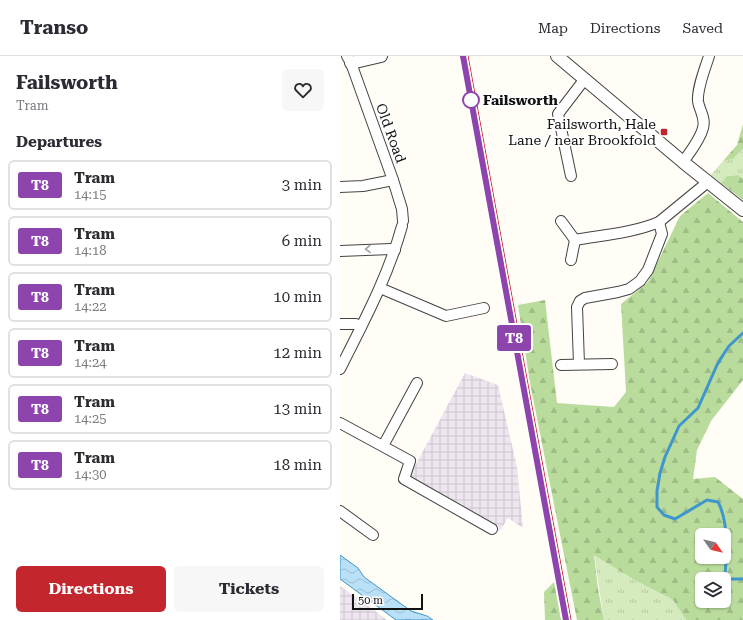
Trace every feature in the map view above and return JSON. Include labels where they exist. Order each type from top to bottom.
[{"type":"street","points":[[349,59],[381,56]]},
{"type":"street","points":[[557,56],[683,162],[743,210]]},
{"type":"street","points":[[683,162],[702,132],[704,125],[704,117],[698,102],[698,95],[709,56]]},
{"type":"street","name":"Old Road","points":[[340,369],[380,288],[395,250],[402,224],[402,209],[393,180],[349,59]]},
{"type":"street","points":[[572,176],[558,114],[584,80]]},
{"type":"street","points":[[340,187],[363,186],[393,180]]},
{"type":"street","points":[[575,240],[636,230],[659,222],[703,186],[707,180]]},
{"type":"street","points":[[561,221],[575,240],[571,260]]},
{"type":"street","points":[[579,364],[577,307],[580,301],[585,298],[629,289],[640,281],[648,270],[662,234],[659,222]]},
{"type":"street","points":[[340,251],[378,249],[395,250]]},
{"type":"street","points":[[380,288],[446,316],[484,308]]},
{"type":"street","points":[[340,324],[356,324],[361,327]]},
{"type":"street","points":[[561,365],[612,364]]},
{"type":"street","points":[[383,446],[417,383]]},
{"type":"street","points":[[340,423],[410,461],[404,479],[492,529]]},
{"type":"street","points":[[340,511],[373,535]]},
{"type":"shaded area","points":[[465,373],[498,385],[517,467],[523,528],[508,518],[500,531],[408,479]]},
{"type":"shaded area","points":[[340,586],[374,610],[387,620],[340,620]]},
{"type":"green space","points":[[743,124],[743,149],[733,159],[723,161],[737,145]]},
{"type":"green space","points":[[743,149],[743,179],[738,175],[727,176],[721,183],[711,175],[723,161],[733,159]]},
{"type":"green space","points":[[738,175],[743,179],[743,200],[721,183],[727,176]]},
{"type":"green space","points":[[708,193],[743,222],[743,380],[711,421],[697,450],[693,479],[715,477],[743,499],[743,620],[686,620],[673,600],[640,583],[594,555],[598,589],[604,620],[577,620],[530,383],[518,305],[545,300],[557,403],[614,407],[626,392],[621,304],[648,282],[680,216]]},
{"type":"green space","points":[[594,554],[640,583],[673,600],[686,620],[604,620]]},
{"type":"green space","points":[[554,582],[561,620],[545,620],[544,592]]},
{"type":"water","points":[[340,555],[358,568],[364,577],[411,611],[427,616],[433,620],[396,620],[340,579]]},
{"type":"waterway","points":[[743,333],[729,346],[723,355],[698,408],[679,426],[665,457],[660,473],[657,491],[657,507],[664,515],[675,519],[707,500],[718,502],[724,518],[725,527],[725,575],[730,579],[743,579]]},
{"type":"tram line","name":"T8","points":[[463,56],[566,620]]},
{"type":"tram line","points":[[468,56],[571,620]]},
{"type":"place","name":"Failsworth","points":[[471,100]]},
{"type":"place","name":"Failsworth, Hale Lane / near Brookfold","points":[[664,132]]}]
